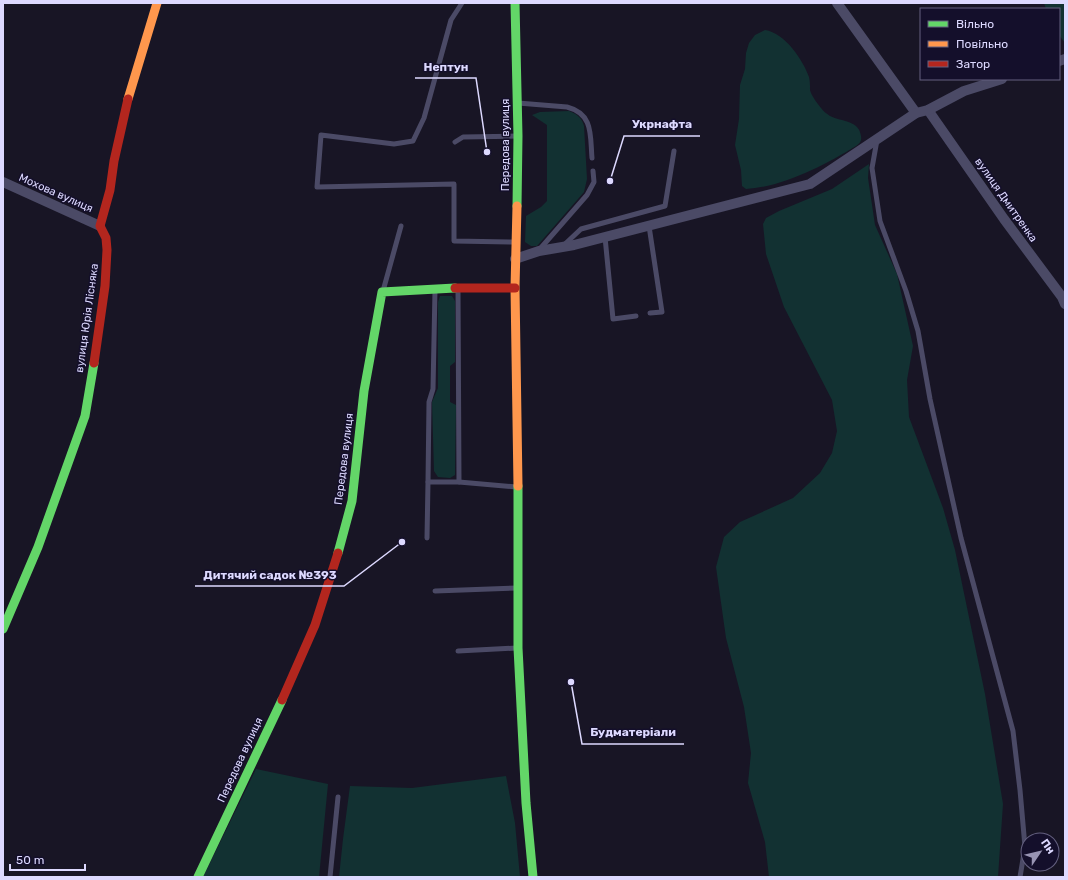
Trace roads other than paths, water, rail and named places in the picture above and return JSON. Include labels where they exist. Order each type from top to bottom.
[{"type":"street","points":[[100,226],[110,190],[114,161],[127,101],[157,3]]},
{"type":"street","name":"Передова вулиця","points":[[515,3],[518,136],[515,242],[519,588],[518,648],[526,803],[532,877]]},
{"type":"street","points":[[837,3],[916,113]]},
{"type":"street","points":[[515,259],[539,251],[606,237],[810,184],[916,113],[928,110],[964,91],[999,80]]},
{"type":"street","name":"вулиця Дмитренка","points":[[928,110],[1004,220],[1062,297],[1065,304]]},
{"type":"street","name":"Мохова вулиця","points":[[3,182],[100,226]]},
{"type":"street","name":"вулиця Юрія Лісняка","points":[[3,629],[38,547],[85,416],[106,271],[106,238],[100,226]]},
{"type":"street","points":[[382,292],[458,288],[515,288]]},
{"type":"street","name":"Передова вулиця","points":[[198,877],[296,669],[315,625],[335,565],[352,501],[364,390],[382,292]]},
{"type":"lane","points":[[462,3],[451,20],[424,118],[413,141],[394,144],[321,135],[317,187],[454,184],[454,241],[515,242]]},
{"type":"lane","points":[[517,103],[567,107],[581,113],[589,124],[592,158]]},
{"type":"lane","points":[[455,142],[463,137],[518,136]]},
{"type":"lane","points":[[877,139],[872,168],[880,222],[906,291],[918,331],[930,399],[961,538],[1013,731],[1020,790],[1024,848],[1020,877]]},
{"type":"lane","points":[[562,247],[581,229],[665,206],[674,151]]},
{"type":"lane","points":[[539,251],[587,195],[594,182],[593,171]]},
{"type":"lane","points":[[382,292],[401,226]]},
{"type":"lane","points":[[649,226],[662,312],[650,314]]},
{"type":"lane","points":[[606,237],[612,319],[636,316]]},
{"type":"lane","points":[[458,288],[459,482]]},
{"type":"lane","points":[[427,538],[429,402],[433,389],[435,290]]},
{"type":"lane","points":[[428,482],[459,482],[518,487]]},
{"type":"lane","points":[[435,590],[519,588]]},
{"type":"lane","points":[[458,651],[518,648]]},
{"type":"lane","points":[[330,877],[338,797]]},
{"type":"place","name":"Нептун","points":[[487,152]]},
{"type":"place","name":"Укрнафта","points":[[610,181]]},
{"type":"place","name":"Дитячий садок №393","points":[[402,542]]},
{"type":"place","name":"Будматеріали","points":[[571,682]]}]
